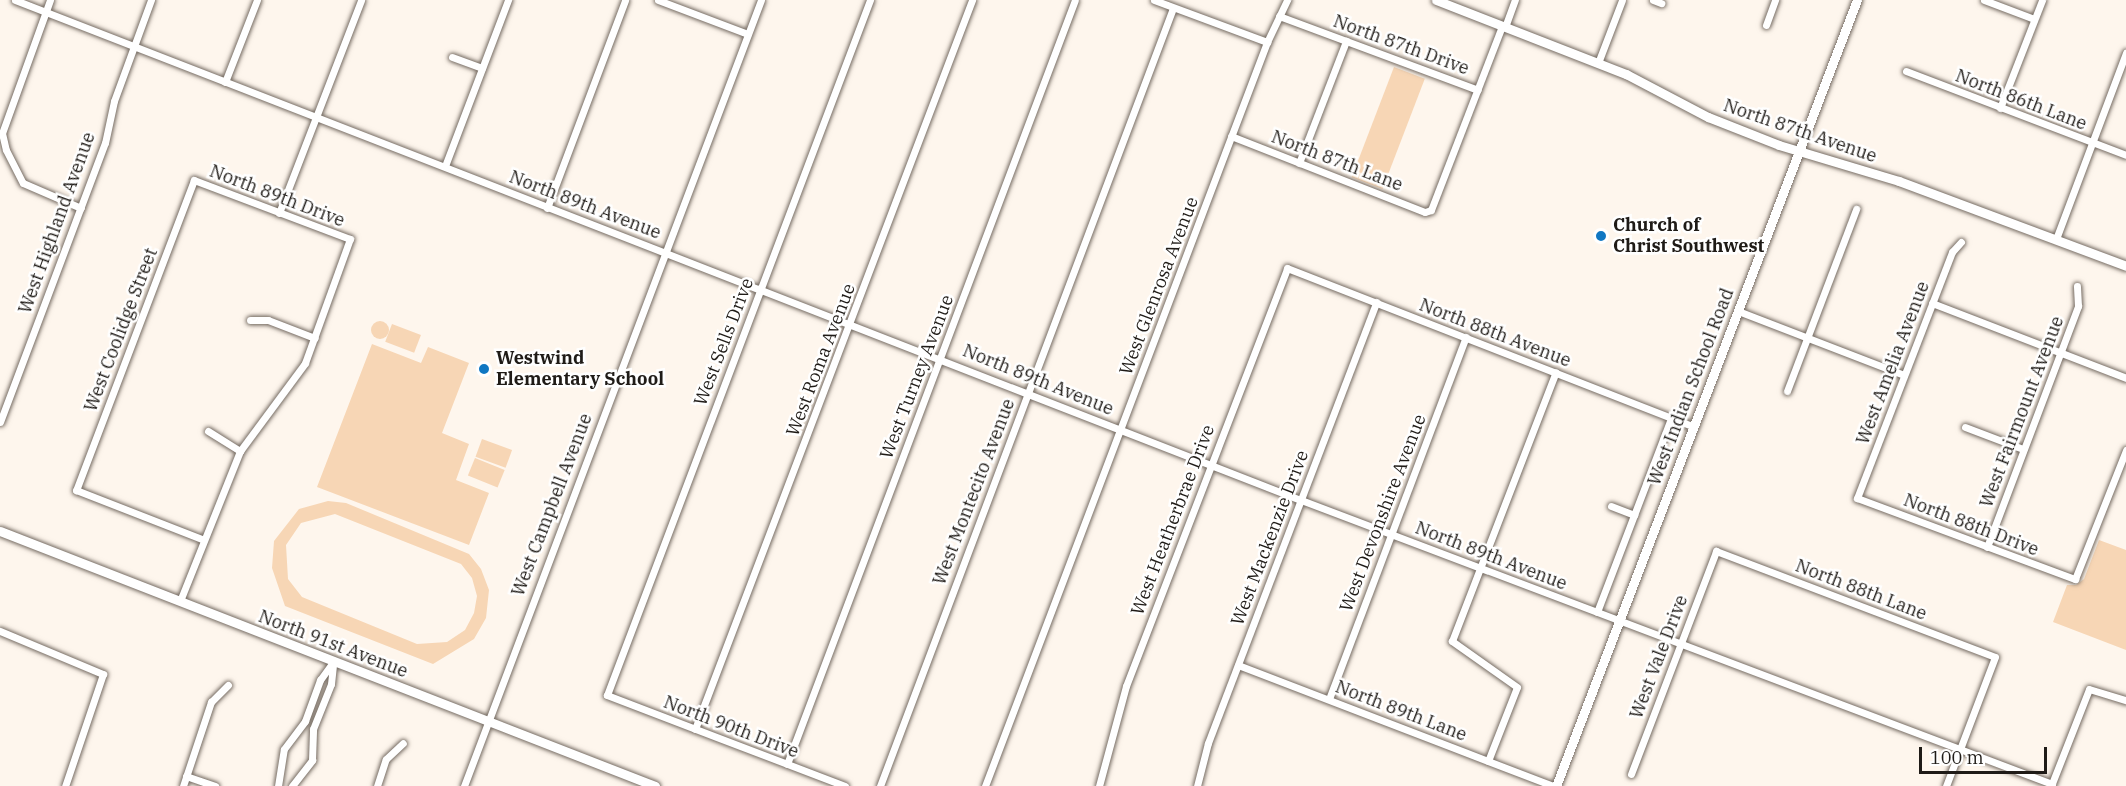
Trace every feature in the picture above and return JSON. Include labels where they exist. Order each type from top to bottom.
[{"type":"main road","name":"North 87th Avenue","points":[[1436,0],[1642,81],[1708,117],[1798,152],[1899,181],[2126,266]]},
{"type":"main road","name":"West Indian School Road","points":[[1555,786],[1857,0]]},
{"type":"main road","name":"North 91st Avenue","points":[[0,531],[655,786]]},
{"type":"street","name":"North 89th Avenue","points":[[15,0],[445,166],[547,208],[1028,391],[1210,465],[1620,621],[1681,642],[2052,785]]},
{"type":"street","points":[[50,0],[3,133],[6,150],[23,183],[81,208]]},
{"type":"street","name":"West Highland Avenue","points":[[0,422],[105,143],[114,101],[151,0]]},
{"type":"street","points":[[225,82],[257,0]]},
{"type":"street","points":[[279,213],[361,0]]},
{"type":"street","points":[[445,166],[508,0]]},
{"type":"street","points":[[547,208],[625,0]]},
{"type":"street","points":[[658,0],[748,34]]},
{"type":"street","name":"West Campbell Avenue","points":[[464,786],[761,0]]},
{"type":"street","name":"West Sells Drive","points":[[607,695],[870,0]]},
{"type":"street","name":"West Roma Avenue","points":[[695,729],[972,0]]},
{"type":"street","name":"West Turney Avenue","points":[[787,764],[1075,0]]},
{"type":"street","points":[[1154,0],[1267,42]]},
{"type":"street","name":"West Glenrosa Avenue","points":[[985,786],[1267,42],[1287,0]]},
{"type":"street","points":[[1478,90],[1515,0]]},
{"type":"street","points":[[1598,63],[1622,0]]},
{"type":"street","points":[[1653,0],[1661,3]]},
{"type":"street","points":[[1766,25],[1775,0]]},
{"type":"street","points":[[1984,0],[2034,20]]},
{"type":"street","points":[[2000,108],[2042,0]]},
{"type":"street","name":"West Montecito Avenue","points":[[880,786],[1173,8]]},
{"type":"street","name":"North 87th Drive","points":[[1279,16],[1478,90]]},
{"type":"street","points":[[1299,163],[1346,41]]},
{"type":"street","points":[[2056,239],[2126,53]]},
{"type":"street","points":[[452,57],[482,68]]},
{"type":"street","name":"North 86th Lane","points":[[1906,71],[2126,156]]},
{"type":"street","name":"North 87th Lane","points":[[1232,136],[1425,212],[1431,210],[1478,90]]},
{"type":"street","name":"North 89th Drive","points":[[194,180],[350,239],[315,338]]},
{"type":"street","name":"West Coolidge Street","points":[[194,180],[76,490],[204,540]]},
{"type":"street","points":[[1787,391],[1856,209]]},
{"type":"street","name":"West Amelia Avenue","points":[[1857,498],[1952,252],[1961,242]]},
{"type":"street","name":"North 88th Avenue","points":[[1287,268],[1693,426]]},
{"type":"street","name":"West Heatherbrae Drive","points":[[1099,786],[1126,686],[1287,268]]},
{"type":"street","name":"West Fairmount Avenue","points":[[1987,547],[2078,306],[2077,286]]},
{"type":"street","name":"West Mackenzie Drive","points":[[1197,786],[1208,743],[1376,302]]},
{"type":"street","points":[[1932,303],[2126,378]]},
{"type":"street","points":[[1738,311],[1904,375]]},
{"type":"street","points":[[180,601],[240,451],[290,389],[315,338],[268,320],[250,320]]},
{"type":"street","name":"West Devonshire Avenue","points":[[1329,699],[1466,337]]},
{"type":"street","points":[[1488,761],[1517,687],[1452,641],[1556,372]]},
{"type":"street","name":"West Indian School Road","points":[[1597,612],[1671,418]]},
{"type":"street","points":[[1965,427],[2023,449]]},
{"type":"street","points":[[208,431],[240,451]]},
{"type":"street","name":"North 88th Drive","points":[[1857,498],[2075,579],[2126,450]]},
{"type":"street","points":[[1611,506],[1634,515]]},
{"type":"street","name":"West Vale Drive","points":[[1631,774],[1716,551]]},
{"type":"street","name":"North 88th Lane","points":[[1716,551],[1995,657],[1960,749]]},
{"type":"street","points":[[0,631],[103,674],[65,786]]},
{"type":"street","points":[[278,786],[283,772],[284,749],[305,721],[320,680],[333,662]]},
{"type":"street","points":[[292,786],[312,760],[313,729],[331,684],[333,662]]},
{"type":"street","name":"North 89th Lane","points":[[1238,665],[1555,786]]},
{"type":"street","points":[[183,786],[212,702],[228,685]]},
{"type":"street","points":[[2052,785],[2089,689],[2126,700]]},
{"type":"street","name":"North 90th Drive","points":[[607,695],[845,786]]},
{"type":"street","points":[[377,786],[386,759],[403,743]]},
{"type":"street","points":[[1946,786],[1960,749]]},
{"type":"street","points":[[283,772],[298,777]]},
{"type":"street","points":[[186,776],[215,786]]},
{"type":"shaded area","points":[[1394,67],[1425,79],[1383,189],[1352,177]]},
{"type":"shaded area","points":[[380,321],[386,324],[389,330],[386,336],[380,339],[374,336],[371,330],[374,324]]},
{"type":"shaded area","points":[[392,324],[421,335],[414,353],[385,342]]},
{"type":"shaded area","points":[[372,344],[421,363],[428,347],[469,363],[442,433],[469,444],[456,480],[489,493],[469,545],[317,487]]},
{"type":"shaded area","points":[[482,439],[512,450],[506,468],[476,457]]},
{"type":"shaded area","points":[[475,458],[505,470],[498,488],[468,476]]},
{"type":"shaded area","points":[[328,501],[346,503],[469,554],[481,569],[489,590],[486,618],[474,639],[433,664],[285,606],[272,568],[274,541],[299,509]],"holes":[[[335,514],[461,564],[472,578],[477,596],[474,613],[465,630],[447,642],[417,644],[302,597],[288,579],[286,545],[301,523]]]},
{"type":"shaded area","points":[[2099,540],[2126,550],[2126,650],[2053,622],[2067,585],[2076,585],[2084,579]]},
{"type":"place","name":"Church of Christ Southwest","points":[[1601,236]]},
{"type":"place","name":"Westwind Elementary School","points":[[484,369]]}]
